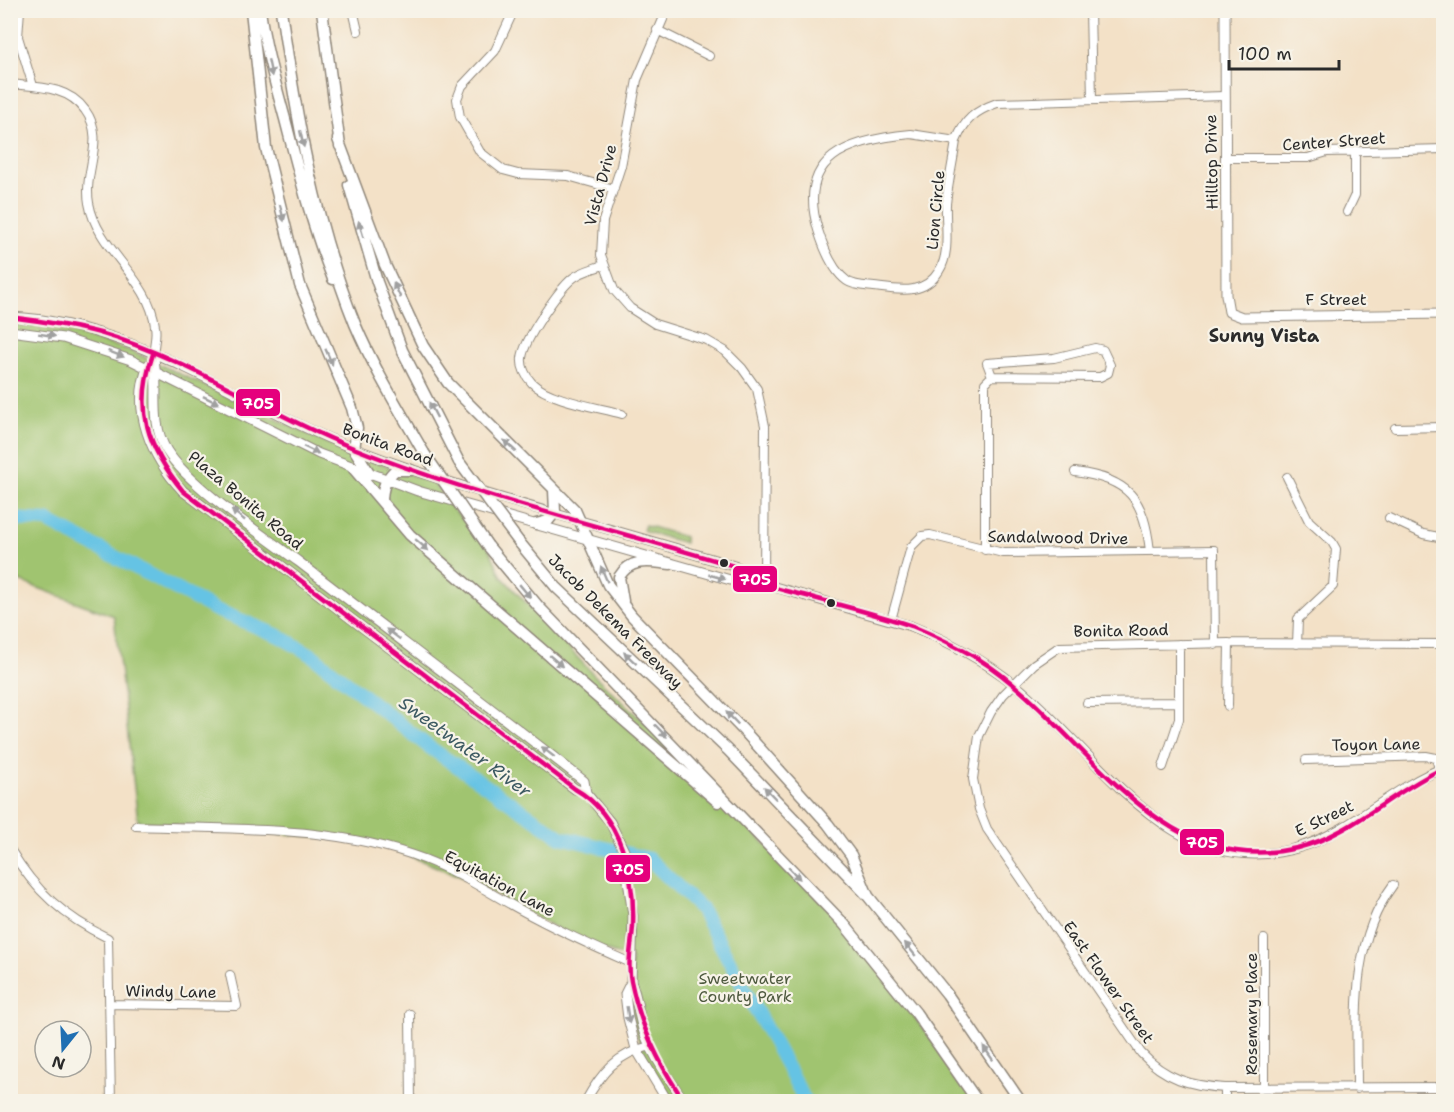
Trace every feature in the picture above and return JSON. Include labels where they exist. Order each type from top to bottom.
[{"type":"highway","points":[[251,10],[260,98],[272,170],[306,304],[352,408],[357,428],[354,448],[370,474]]},
{"type":"highway","points":[[261,10],[270,73],[307,207],[343,303],[355,323]]},
{"type":"highway","points":[[281,10],[296,110],[317,208],[355,323],[373,363],[423,453],[488,546],[537,606],[661,731],[759,837],[844,924],[916,1013],[976,1100]]},
{"type":"highway","name":"Jacob Dekema Freeway","points":[[322,10],[338,139],[356,216],[402,350],[459,462],[556,587],[728,750],[868,896],[947,994],[1021,1101]]},
{"type":"highway","points":[[338,139],[385,265],[423,346],[448,384],[475,414],[553,486],[580,519],[608,585],[623,604],[746,732],[828,824],[851,855],[868,896]]},
{"type":"highway","points":[[353,468],[411,536],[759,837]]},
{"type":"highway","points":[[382,502],[382,491],[386,479],[396,470],[411,470]]},
{"type":"highway","points":[[536,524],[548,520],[555,512],[557,500],[553,486]]},
{"type":"highway","points":[[623,604],[619,577],[628,566],[640,561],[671,564]]},
{"type":"main road","name":"Hilltop Drive","points":[[1225,10],[1226,285],[1229,312]]},
{"type":"main road","name":"F Street","points":[[1229,312],[1242,317],[1443,314]]},
{"type":"main road","name":"Bonita Road","points":[[10,317],[56,322],[97,332],[153,354],[318,434],[411,470],[737,567],[764,584]]},
{"type":"main road","name":"Bonita Road","points":[[10,331],[63,338],[96,346],[370,474],[671,564],[741,583],[764,584],[891,620],[944,640],[977,658],[1015,685]]},
{"type":"main road","name":"Plaza Bonita Road","points":[[153,354],[147,368],[142,392],[146,431],[156,456],[183,491],[575,789],[586,793]]},
{"type":"main road","name":"Plaza Bonita Road","points":[[153,354],[158,374],[155,412],[159,433],[167,451],[183,469],[274,544],[584,781],[586,793],[610,822],[624,851],[633,916],[631,982],[637,996],[644,1030],[657,1060],[685,1101]]},
{"type":"main road","name":"E Street","points":[[1015,685],[1152,817],[1185,838],[1222,851],[1272,853],[1313,843],[1441,768]]},
{"type":"main road","name":"Plaza Bonita Road","points":[[631,982],[625,994],[636,1049],[668,1101]]},
{"type":"street","points":[[20,10],[18,37],[33,86]]},
{"type":"street","points":[[353,10],[358,31]]},
{"type":"street","points":[[514,10],[495,51],[462,86],[458,99],[460,117],[480,152],[503,170],[518,174],[568,176],[614,189]]},
{"type":"street","name":"Vista Drive","points":[[603,265],[601,235],[626,146],[637,80],[667,10]]},
{"type":"street","points":[[1090,10],[1092,99]]},
{"type":"street","points":[[657,30],[710,56]]},
{"type":"street","points":[[10,84],[66,93],[85,108],[92,122],[96,144],[90,169],[89,202],[100,235],[146,301],[156,325],[153,354]]},
{"type":"street","name":"Lion Circle","points":[[956,141],[911,134],[889,136],[856,143],[829,158],[815,181],[812,209],[823,247],[846,280],[854,284],[908,291],[920,288],[935,277],[945,256],[946,204],[956,141],[962,127],[976,111],[997,103],[1224,96]]},
{"type":"street","name":"Center Street","points":[[1227,159],[1308,158],[1327,152],[1355,150],[1443,149]]},
{"type":"street","points":[[1347,212],[1354,195],[1355,150]]},
{"type":"street","points":[[622,414],[548,393],[529,380],[522,366],[522,355],[527,343],[562,290],[580,274],[603,265],[614,290],[630,308],[655,324],[706,340],[725,351],[742,368],[757,389],[765,426],[764,584]]},
{"type":"street","points":[[985,550],[984,383],[992,376],[1106,375],[1110,368],[1107,356],[1098,348],[1054,358],[987,363],[992,376]]},
{"type":"street","points":[[1395,428],[1443,427]]},
{"type":"street","points":[[1075,472],[1101,475],[1131,494],[1139,504],[1147,522],[1150,551]]},
{"type":"street","points":[[1287,477],[1309,521],[1332,542],[1336,549],[1334,585],[1298,619],[1298,644]]},
{"type":"street","points":[[1389,518],[1423,534],[1443,538]]},
{"type":"street","name":"Sandalwood Drive","points":[[891,620],[911,547],[917,539],[930,535],[985,550],[1003,552],[1214,550],[1215,645]]},
{"type":"street","points":[[1228,706],[1229,643]]},
{"type":"street","name":"Bonita Road","points":[[1015,685],[1034,664],[1059,647],[1229,643],[1443,644]]},
{"type":"street","points":[[1163,767],[1179,719],[1179,644]]},
{"type":"street","name":"East Flower Street","points":[[1015,685],[991,712],[979,736],[973,778],[979,809],[987,829],[1141,1053],[1163,1072],[1196,1086],[1357,1089],[1443,1087]]},
{"type":"street","points":[[1087,703],[1179,702]]},
{"type":"street","name":"Toyon Lane","points":[[1306,760],[1426,756],[1436,758],[1441,768]]},
{"type":"street","name":"Equitation Lane","points":[[136,826],[303,832],[376,844],[451,870],[580,941],[631,963]]},
{"type":"street","points":[[10,849],[29,880],[78,924],[108,938],[111,1101]]},
{"type":"street","points":[[1357,1089],[1359,968],[1368,930],[1394,885]]},
{"type":"street","name":"Rosemary Place","points":[[1264,939],[1264,1088]]},
{"type":"street","name":"Windy Lane","points":[[110,1004],[237,1006],[230,975]]},
{"type":"street","points":[[410,1014],[411,1101]]},
{"type":"street","points":[[585,1101],[607,1067],[636,1049],[651,1046]]},
{"type":"street","points":[[1225,1088],[1225,1101]]},
{"type":"green space","name":"Sweetwater County Park","points":[[10,323],[78,334],[131,351],[329,444],[434,483],[452,508],[488,546],[502,577],[595,676],[658,735],[843,923],[978,1101],[675,1101],[652,1066],[637,1035],[631,1001],[631,959],[579,941],[474,882],[376,842],[138,821],[114,616],[11,578]]},
{"type":"green space","points":[[645,525],[685,537],[685,543],[647,532],[643,530]]},
{"type":"waterway","name":"Sweetwater River","points":[[10,519],[47,521],[216,610],[279,636],[312,655],[429,747],[561,837],[649,859],[701,909],[806,1102]]},
{"type":"transit line","name":"705","points":[[10,317],[78,328],[133,344],[198,372],[324,435],[402,467],[497,498],[737,567],[773,587],[920,629],[977,658],[1015,686],[1122,790],[1160,820],[1201,842],[1246,852],[1297,848],[1335,834],[1407,788],[1444,768]]},
{"type":"transit line","name":"705","points":[[153,354],[145,392],[147,427],[160,459],[183,491],[591,800],[604,814],[622,848],[628,868],[633,907],[629,967],[635,997],[652,1044],[685,1102]]},
{"type":"district","name":"Sunny Vista","points":[[1264,336]]}]
